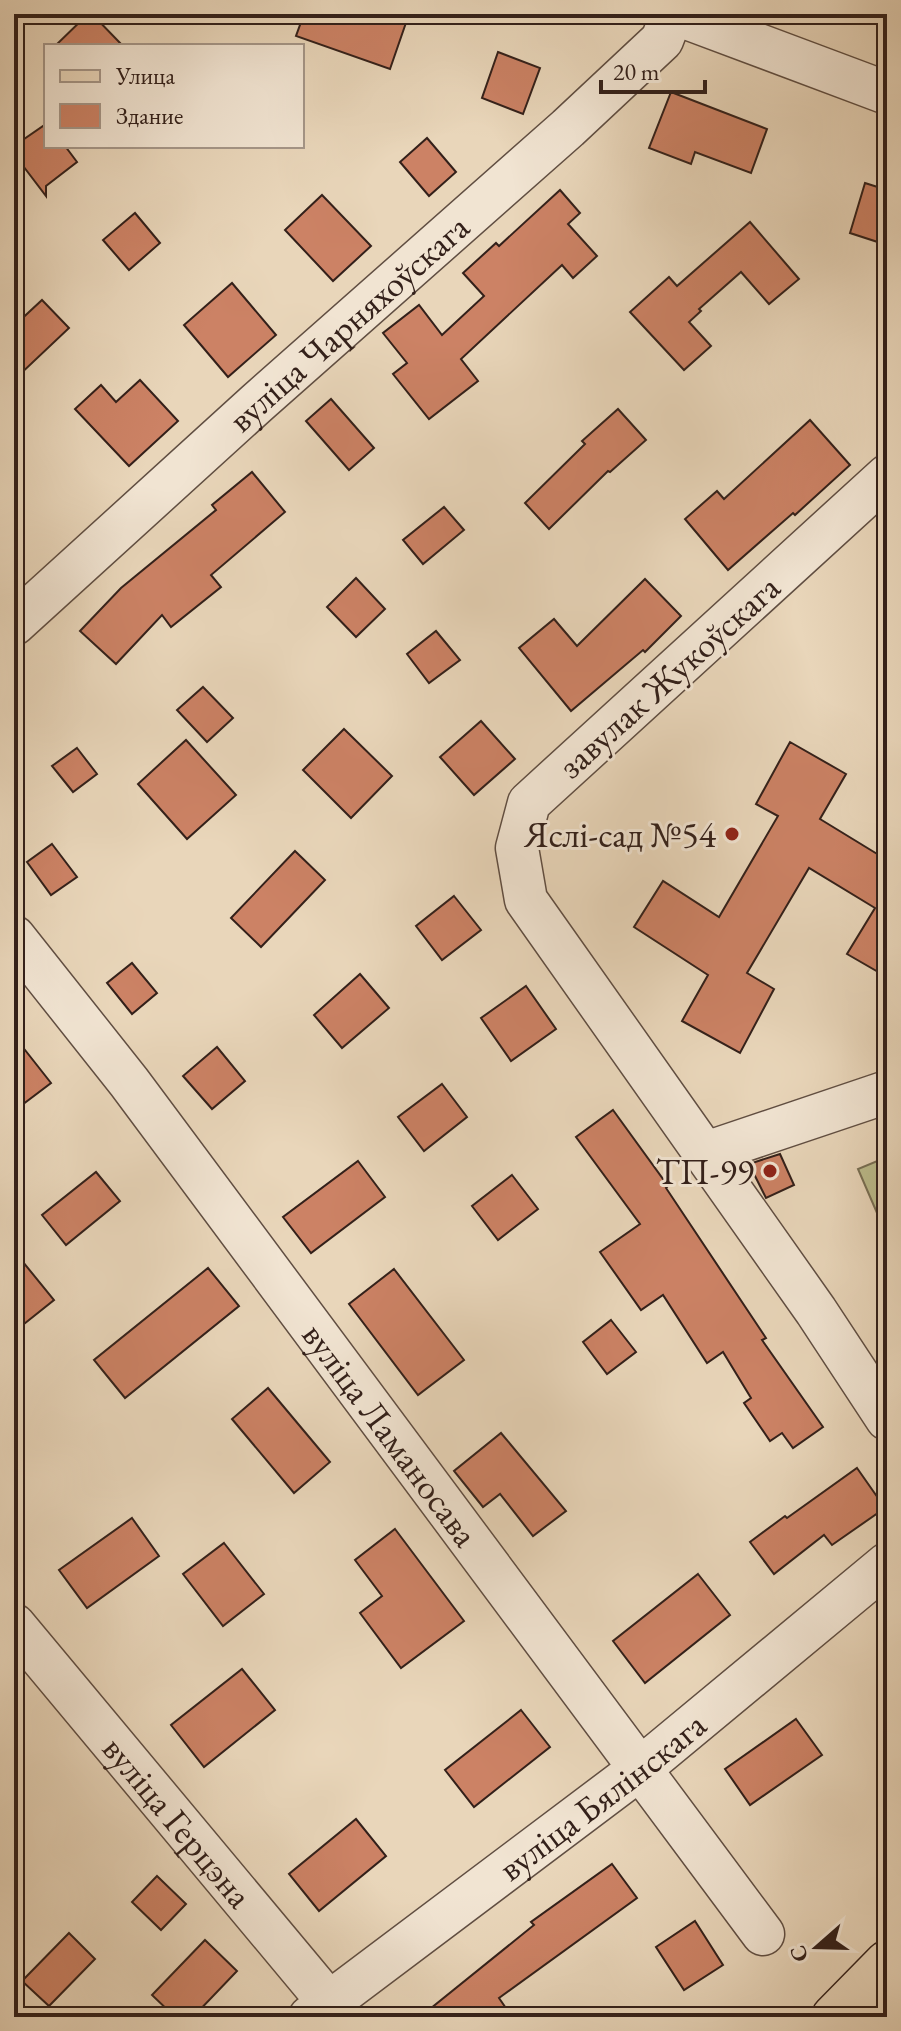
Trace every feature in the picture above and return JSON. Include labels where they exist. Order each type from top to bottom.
[{"type":"main road","points":[[834,2017],[887,1963]]},
{"type":"street","points":[[674,14],[887,93]]},
{"type":"street","name":"вуліца Чарняхоўскага","points":[[14,624],[257,403],[568,128],[662,40],[674,14]]},
{"type":"street","name":"завулак Жукоўскага","points":[[887,476],[529,803],[517,848],[526,900],[816,1311],[887,1419]]},
{"type":"street","name":"вуліца Ламаносава","points":[[14,937],[129,1082],[763,1934]]},
{"type":"street","points":[[706,1153],[887,1092]]},
{"type":"street","name":"вуліца Бялінскага","points":[[327,2012],[641,1768],[887,1564]]},
{"type":"street","name":"вуліца Герцэна","points":[[14,1625],[327,2012]]},
{"type":"green space","points":[[887,1157],[887,1236],[858,1169]]},
{"type":"building","points":[[88,14],[92,14],[121,44],[57,44]]},
{"type":"building","points":[[304,14],[409,14],[390,69],[296,36]]},
{"type":"building","points":[[498,52],[540,68],[523,114],[482,98]]},
{"type":"building","points":[[671,92],[767,129],[751,173],[695,152],[691,164],[649,148]]},
{"type":"building","points":[[44,125],[44,148],[66,148],[77,162],[46,186],[46,196],[14,154],[14,146]]},
{"type":"building","points":[[427,138],[456,172],[429,196],[400,162]]},
{"type":"building","points":[[865,183],[887,190],[887,245],[850,233]]},
{"type":"building","points":[[560,190],[580,213],[568,224],[597,256],[573,278],[562,265],[461,359],[478,381],[429,419],[393,374],[407,363],[383,333],[419,305],[442,335],[484,296],[463,273],[496,243],[499,246]]},
{"type":"building","points":[[322,195],[371,246],[333,281],[285,230]]},
{"type":"building","points":[[135,213],[160,243],[129,270],[103,240]]},
{"type":"building","points":[[750,222],[799,279],[769,304],[741,272],[699,309],[701,311],[689,322],[711,346],[684,370],[630,312],[669,277],[677,286]]},
{"type":"building","points":[[232,283],[276,335],[228,377],[184,325]]},
{"type":"building","points":[[42,300],[69,328],[14,380],[14,326]]},
{"type":"building","points":[[140,380],[178,421],[129,466],[75,409],[101,385],[116,402]]},
{"type":"building","points":[[331,399],[374,448],[349,470],[306,421]]},
{"type":"building","points":[[618,409],[646,440],[608,471],[549,529],[525,503],[585,444],[582,441]]},
{"type":"building","points":[[810,420],[850,465],[728,570],[685,519],[717,491],[724,499]]},
{"type":"building","points":[[252,472],[285,512],[211,575],[221,587],[171,627],[162,615],[116,664],[80,631],[121,588],[216,510],[212,505]]},
{"type":"building","points":[[444,507],[464,530],[423,564],[403,540]]},
{"type":"building","points":[[356,578],[385,609],[356,637],[327,607]]},
{"type":"building","points":[[645,579],[681,616],[645,652],[643,650],[571,711],[519,648],[554,619],[577,646]]},
{"type":"building","points":[[436,631],[460,660],[429,683],[407,654]]},
{"type":"building","points":[[203,687],[233,718],[207,742],[177,710]]},
{"type":"building","points":[[481,721],[515,759],[474,795],[440,757]]},
{"type":"building","points":[[344,729],[392,776],[351,818],[303,770]]},
{"type":"building","points":[[186,740],[236,795],[187,839],[138,784]]},
{"type":"building","points":[[790,742],[846,774],[820,819],[887,860],[887,977],[847,954],[875,908],[809,868],[747,973],[774,989],[740,1053],[682,1021],[708,975],[634,927],[663,881],[719,917],[778,816],[756,804]]},
{"type":"building","points":[[77,748],[97,774],[73,792],[52,766]]},
{"type":"building","points":[[52,844],[77,877],[51,895],[27,862]]},
{"type":"building","points":[[295,851],[325,880],[261,947],[231,918]]},
{"type":"building","points":[[454,896],[481,930],[442,960],[416,926]]},
{"type":"building","points":[[132,963],[157,993],[132,1014],[107,983]]},
{"type":"building","points":[[360,974],[389,1008],[342,1048],[314,1015]]},
{"type":"building","points":[[526,986],[556,1029],[511,1061],[481,1018]]},
{"type":"building","points":[[14,1036],[51,1083],[14,1111]]},
{"type":"building","points":[[217,1047],[245,1081],[212,1109],[183,1076]]},
{"type":"building","points":[[442,1084],[467,1117],[424,1151],[398,1117]]},
{"type":"building","points":[[613,1110],[668,1186],[666,1188],[766,1338],[762,1340],[823,1427],[793,1448],[782,1433],[770,1441],[744,1403],[751,1398],[723,1352],[707,1363],[663,1295],[641,1310],[600,1252],[640,1224],[576,1137]]},
{"type":"building","name":"ТП-99","points":[[780,1154],[794,1185],[766,1198],[749,1164]]},
{"type":"building","points":[[358,1161],[385,1197],[311,1253],[283,1217]]},
{"type":"building","points":[[96,1172],[120,1201],[66,1245],[42,1215]]},
{"type":"building","points":[[512,1175],[538,1209],[498,1240],[472,1206]]},
{"type":"building","points":[[14,1251],[54,1300],[14,1332]]},
{"type":"building","points":[[208,1268],[239,1306],[125,1398],[94,1360]]},
{"type":"building","points":[[394,1269],[464,1360],[418,1395],[349,1304]]},
{"type":"building","points":[[611,1320],[636,1352],[607,1374],[583,1342]]},
{"type":"building","points":[[268,1388],[330,1462],[294,1493],[232,1419]]},
{"type":"building","points":[[501,1433],[566,1511],[533,1536],[500,1494],[483,1507],[454,1471]]},
{"type":"building","points":[[857,1468],[885,1508],[832,1545],[824,1535],[774,1574],[750,1542]]},
{"type":"building","points":[[132,1518],[159,1556],[87,1608],[59,1570]]},
{"type":"building","points":[[395,1529],[464,1621],[401,1668],[360,1613],[382,1596],[355,1560]]},
{"type":"building","points":[[224,1543],[264,1594],[223,1626],[183,1574]]},
{"type":"building","points":[[698,1574],[730,1615],[645,1683],[613,1641]]},
{"type":"building","points":[[242,1669],[275,1710],[204,1767],[171,1725]]},
{"type":"building","points":[[521,1710],[550,1747],[474,1807],[445,1770]]},
{"type":"building","points":[[796,1719],[822,1755],[750,1805],[725,1769]]},
{"type":"building","points":[[356,1819],[386,1856],[319,1911],[289,1874]]},
{"type":"building","points":[[612,1864],[637,1898],[499,1998],[512,2017],[420,2017],[534,1925],[531,1922]]},
{"type":"building","points":[[157,1876],[186,1904],[161,1930],[132,1902]]},
{"type":"building","points":[[695,1921],[723,1965],[684,1990],[656,1947]]},
{"type":"building","points":[[69,1933],[95,1959],[49,2006],[22,1981]]},
{"type":"building","points":[[205,1940],[237,1971],[193,2017],[175,2017],[152,1995]]},
{"type":"place","name":"Яслі-сад №54","points":[[732,834]]},
{"type":"place","name":"ТП-99","points":[[770,1171]]}]
